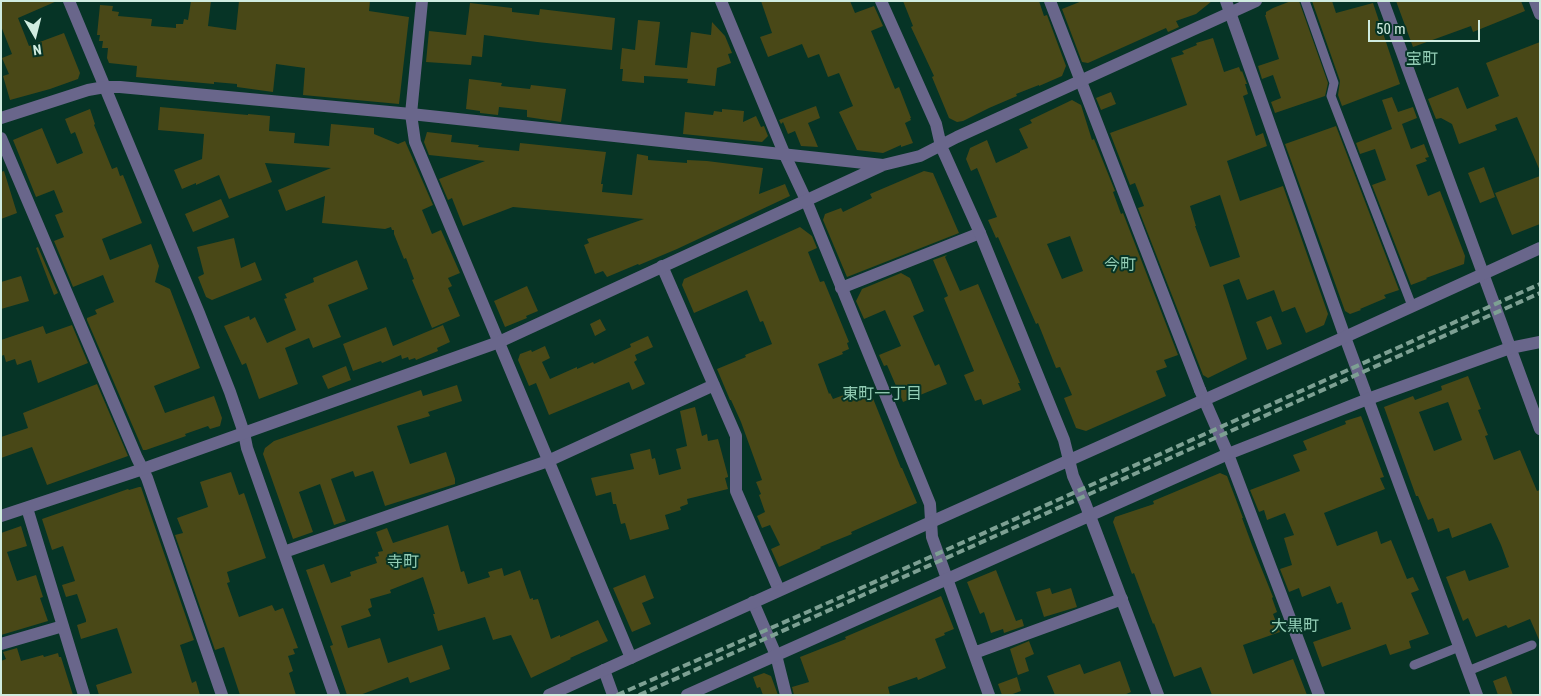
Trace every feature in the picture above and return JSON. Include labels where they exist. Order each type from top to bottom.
[{"type":"street","points":[[69,1],[230,392],[247,448],[334,695]]},
{"type":"street","points":[[422,1],[411,114],[415,142],[631,658]]},
{"type":"street","points":[[721,1],[784,153],[806,200],[930,504],[932,537],[989,695]]},
{"type":"street","points":[[881,1],[936,124],[941,146],[980,232],[1064,440],[1073,476],[1158,695]]},
{"type":"street","points":[[1050,1],[1202,395],[1228,454],[1319,695]]},
{"type":"street","points":[[1,516],[143,469],[499,342],[883,165],[920,156],[957,137],[1081,82],[1228,7],[1256,1]]},
{"type":"street","points":[[1383,1],[1540,430]]},
{"type":"street","points":[[1535,1],[1540,14]]},
{"type":"street","points":[[1228,7],[1345,338],[1477,695]]},
{"type":"street","points":[[1,118],[88,90],[120,87],[411,114],[883,165]]},
{"type":"street","points":[[1,138],[136,458],[147,478],[222,695]]},
{"type":"street","points":[[841,288],[980,232]]},
{"type":"street","points":[[548,695],[1070,460],[1202,395],[1345,338],[1540,248]]},
{"type":"street","points":[[662,266],[736,436],[736,491],[778,590]]},
{"type":"street","points":[[687,695],[1228,454],[1368,399],[1510,348],[1540,342]]},
{"type":"street","points":[[284,552],[548,461],[714,385]]},
{"type":"street","points":[[27,508],[84,695]]},
{"type":"street","points":[[974,653],[1122,599]]},
{"type":"street","points":[[753,602],[776,655],[786,695]]},
{"type":"street","points":[[1,644],[63,626]]},
{"type":"street","points":[[604,670],[613,695]]},
{"type":"lane","points":[[1305,1],[1334,83],[1331,96],[1412,306]]},
{"type":"lane","points":[[1468,671],[1532,645]]},
{"type":"lane","points":[[1414,665],[1459,648]]},
{"type":"building","points":[[1,1],[57,1],[18,18],[29,46],[64,33],[80,73],[78,79],[10,100],[3,76],[9,74],[2,58],[12,54],[1,26]]},
{"type":"building","points":[[191,1],[211,1],[208,26],[236,30],[239,1],[370,1],[369,11],[409,17],[399,104],[303,95],[305,68],[276,64],[273,92],[237,87],[237,84],[214,82],[214,84],[136,77],[137,66],[109,63],[107,58],[108,48],[102,48],[103,41],[99,41],[100,35],[97,35],[100,5],[113,6],[112,11],[119,12],[118,16],[152,19],[151,26],[176,28],[176,24],[183,24],[184,19],[188,20]]},
{"type":"building","points":[[761,1],[850,1],[855,13],[874,6],[883,26],[871,31],[895,89],[899,87],[911,118],[911,120],[905,123],[913,143],[901,147],[901,145],[883,153],[857,150],[839,112],[853,106],[839,73],[828,77],[819,54],[808,58],[802,44],[768,57],[760,37],[772,33]]},
{"type":"building","points":[[903,1],[1039,1],[1044,16],[1047,15],[1066,66],[1062,76],[1016,94],[1017,96],[957,122],[949,118],[932,77],[934,76],[911,27],[913,26]]},
{"type":"building","points":[[1082,1],[1212,1],[1196,14],[1176,21],[1179,27],[1168,32],[1166,28],[1088,63],[1082,62],[1062,9]]},
{"type":"building","points":[[1291,1],[1299,1],[1328,83],[1325,96],[1275,113],[1271,102],[1281,98],[1273,75],[1262,79],[1258,66],[1279,59],[1265,15],[1266,12],[1273,8]]},
{"type":"building","points":[[1312,1],[1332,1],[1336,13],[1373,3],[1400,84],[1342,106],[1338,95],[1340,81]]},
{"type":"building","points":[[1396,1],[1521,1],[1525,11],[1473,32],[1471,26],[1413,47]]},
{"type":"building","points":[[470,3],[512,8],[512,12],[539,15],[540,9],[615,18],[612,50],[484,35],[482,57],[472,56],[471,65],[426,62],[429,31],[466,35]]},
{"type":"building","points":[[638,20],[660,22],[655,65],[687,68],[691,32],[711,35],[712,22],[725,36],[732,53],[728,54],[731,63],[717,68],[715,86],[687,83],[688,79],[644,76],[644,83],[622,81],[623,69],[620,69],[622,48],[635,50]]},
{"type":"building","points":[[1213,38],[1224,72],[1239,67],[1242,71],[1247,84],[1245,84],[1248,94],[1243,96],[1256,136],[1263,133],[1267,146],[1227,161],[1240,201],[1283,186],[1328,314],[1324,325],[1306,333],[1295,307],[1282,312],[1274,290],[1247,300],[1239,279],[1223,285],[1247,359],[1208,378],[1203,375],[1138,208],[1144,206],[1135,183],[1130,185],[1110,133],[1187,105],[1171,58],[1184,54],[1182,51],[1197,45],[1196,43]],"holes":[[[1220,195],[1240,257],[1210,267],[1190,206]]]},
{"type":"building","points":[[1540,42],[1540,171],[1517,117],[1495,125],[1497,130],[1459,144],[1452,124],[1441,118],[1436,119],[1428,99],[1458,87],[1467,109],[1499,96],[1486,63]]},
{"type":"building","points":[[469,79],[502,83],[501,86],[530,89],[531,85],[566,89],[561,122],[527,117],[527,110],[499,107],[498,115],[466,109]]},
{"type":"building","points":[[1111,92],[1116,104],[1101,110],[1096,98]]},
{"type":"building","points":[[1392,97],[1398,112],[1413,107],[1417,118],[1402,124],[1411,149],[1424,144],[1429,157],[1425,158],[1427,161],[1416,165],[1428,196],[1440,191],[1465,256],[1464,264],[1411,285],[1372,185],[1386,180],[1375,149],[1360,154],[1356,143],[1392,129],[1382,100]]},
{"type":"building","points":[[1072,100],[1081,105],[1092,140],[1094,139],[1115,191],[1113,192],[1121,214],[1123,213],[1178,355],[1164,360],[1167,367],[1156,371],[1166,396],[1086,431],[1076,428],[1064,398],[1072,395],[1060,367],[1056,368],[1038,323],[1036,324],[998,237],[996,238],[988,220],[997,217],[977,168],[971,171],[966,159],[970,148],[987,140],[996,163],[1028,148],[1019,129],[1032,123],[1030,120]],"holes":[[[1070,236],[1083,271],[1062,279],[1047,244]]]},
{"type":"building","points":[[816,106],[820,118],[808,123],[818,147],[801,146],[795,131],[788,134],[783,122],[781,124],[779,120]]},
{"type":"building","points":[[160,107],[270,116],[269,131],[295,133],[294,143],[329,146],[331,124],[374,128],[374,134],[398,144],[405,141],[433,205],[422,210],[432,234],[441,230],[460,273],[448,278],[452,286],[448,288],[460,316],[432,328],[412,280],[414,279],[406,258],[404,259],[394,230],[391,227],[385,229],[322,223],[325,196],[286,211],[278,190],[331,168],[265,163],[272,182],[229,199],[219,175],[182,189],[174,170],[202,159],[204,134],[158,130]]},
{"type":"building","points":[[90,109],[94,125],[112,169],[117,167],[120,176],[123,175],[142,223],[102,239],[110,260],[151,244],[159,266],[155,282],[170,289],[200,368],[154,386],[165,413],[214,396],[222,418],[220,426],[210,429],[208,426],[146,450],[143,450],[87,320],[87,318],[97,314],[95,310],[114,302],[103,275],[73,287],[54,241],[64,237],[55,215],[63,212],[54,190],[36,197],[13,140],[42,128],[57,164],[83,153],[75,132],[71,134],[65,119]]},
{"type":"building","points":[[722,109],[744,111],[743,122],[756,116],[761,127],[764,126],[768,136],[762,142],[683,134],[685,112],[713,115],[714,111],[722,112]]},
{"type":"building","points":[[1336,126],[1399,290],[1384,295],[1386,298],[1350,314],[1345,311],[1285,144]]},
{"type":"building","points":[[427,132],[452,135],[451,142],[479,145],[478,147],[519,151],[520,143],[606,152],[601,184],[603,184],[602,192],[632,195],[637,154],[648,156],[648,160],[687,163],[687,160],[707,161],[763,168],[759,194],[785,184],[790,196],[677,249],[607,277],[603,271],[595,274],[584,245],[589,243],[587,239],[644,219],[513,207],[463,226],[452,198],[448,200],[439,179],[485,161],[429,155],[424,142]]},
{"type":"building","points":[[1484,167],[1495,197],[1480,203],[1468,173]]},
{"type":"building","points":[[4,171],[17,213],[1,219],[1,172]]},
{"type":"building","points":[[924,171],[933,173],[959,233],[847,277],[823,220],[825,214],[841,208],[843,212],[872,198],[870,194]]},
{"type":"building","points":[[1540,176],[1540,224],[1512,235],[1495,193]]},
{"type":"building","points":[[221,199],[229,217],[193,232],[185,214]]},
{"type":"building","points":[[800,227],[812,236],[817,248],[808,252],[820,282],[824,281],[849,342],[847,343],[849,349],[842,352],[843,354],[818,364],[829,394],[833,399],[868,386],[917,503],[779,567],[771,549],[780,545],[770,525],[762,528],[757,516],[765,512],[756,482],[762,480],[741,422],[717,369],[772,344],[763,321],[760,322],[747,290],[694,313],[682,285],[684,279]]},
{"type":"building","points":[[234,238],[241,268],[255,262],[262,280],[212,300],[206,297],[198,277],[204,274],[197,247]]},
{"type":"building","points":[[38,247],[58,293],[54,295],[36,248]]},
{"type":"building","points":[[947,255],[945,257],[960,291],[978,284],[1020,383],[1018,383],[1021,390],[983,405],[981,399],[975,401],[964,375],[974,371],[944,298],[948,296],[933,260]]},
{"type":"building","points":[[357,260],[368,289],[328,305],[341,337],[313,348],[309,338],[285,348],[298,384],[259,399],[246,363],[242,365],[224,326],[249,316],[250,320],[255,317],[267,343],[296,330],[284,299],[287,298],[285,294],[314,282],[313,278]]},
{"type":"building","points":[[901,273],[910,278],[924,311],[913,316],[935,366],[939,364],[947,384],[903,402],[887,365],[884,366],[879,355],[901,346],[885,310],[864,319],[856,301],[862,289]]},
{"type":"building","points":[[21,276],[29,301],[1,309],[1,282]]},
{"type":"building","points":[[527,286],[538,311],[505,327],[494,301]]},
{"type":"building","points":[[1271,316],[1282,344],[1267,350],[1256,322]]},
{"type":"building","points":[[600,319],[606,330],[595,336],[590,324]]},
{"type":"building","points":[[72,325],[88,363],[38,383],[31,360],[17,365],[15,359],[6,362],[4,355],[1,356],[1,340],[43,326],[46,334]]},
{"type":"building","points":[[443,325],[450,342],[437,348],[438,351],[416,360],[415,358],[409,360],[408,357],[402,359],[401,355],[382,363],[381,361],[353,371],[343,344],[386,327],[393,346]]},
{"type":"building","points":[[648,336],[653,347],[635,355],[637,360],[634,362],[645,384],[632,390],[629,382],[549,415],[536,383],[529,386],[518,360],[520,354],[531,350],[532,352],[545,346],[550,358],[542,362],[550,379],[577,367],[577,369],[593,362],[594,364],[631,347],[630,344]]},
{"type":"building","points":[[346,366],[351,380],[328,389],[322,376]]},
{"type":"building","points":[[1468,376],[1481,409],[1478,410],[1488,435],[1485,436],[1494,460],[1520,450],[1537,491],[1540,490],[1540,642],[1530,619],[1508,628],[1506,625],[1476,637],[1468,618],[1463,621],[1446,577],[1465,570],[1469,581],[1509,567],[1501,545],[1491,523],[1452,538],[1449,528],[1438,532],[1433,518],[1428,520],[1418,496],[1416,496],[1384,407],[1413,396],[1415,400],[1442,390],[1441,386]],"holes":[[[1448,402],[1462,440],[1434,451],[1419,412]]]},
{"type":"building","points":[[97,384],[128,456],[47,485],[32,447],[1,458],[1,437],[28,428],[23,413]]},
{"type":"building","points":[[457,385],[462,401],[428,412],[430,416],[397,426],[410,464],[446,452],[455,484],[385,506],[373,471],[355,477],[353,471],[331,479],[346,521],[334,525],[320,484],[299,492],[313,532],[293,539],[263,454],[265,448],[274,441],[421,390],[423,396]]},
{"type":"building","points":[[695,407],[702,436],[707,434],[708,441],[718,439],[728,476],[725,478],[728,489],[687,499],[688,504],[680,507],[681,510],[665,515],[669,529],[630,540],[625,523],[621,524],[616,504],[613,504],[611,492],[596,496],[591,478],[634,469],[630,454],[650,449],[652,459],[655,458],[659,475],[681,469],[676,449],[687,446],[680,411]]},
{"type":"building","points":[[1361,416],[1384,477],[1380,478],[1385,489],[1324,513],[1337,546],[1377,531],[1381,544],[1391,540],[1407,579],[1413,577],[1419,590],[1411,593],[1429,634],[1409,641],[1411,648],[1390,655],[1386,644],[1322,667],[1313,642],[1351,629],[1342,602],[1337,604],[1330,586],[1302,597],[1299,588],[1289,592],[1280,569],[1292,565],[1284,538],[1294,535],[1285,513],[1267,520],[1264,510],[1259,512],[1250,490],[1300,471],[1293,455],[1307,450],[1303,441],[1346,424],[1345,421]]},
{"type":"building","points":[[231,472],[239,495],[244,493],[266,558],[227,572],[230,582],[227,583],[239,617],[272,605],[275,611],[283,608],[298,648],[293,649],[295,654],[288,656],[293,671],[289,673],[296,695],[240,695],[224,647],[215,650],[175,535],[183,533],[177,518],[208,507],[200,482]]},
{"type":"building","points":[[1220,473],[1227,476],[1277,612],[1273,614],[1280,632],[1243,645],[1253,674],[1293,659],[1307,695],[1212,695],[1201,667],[1174,677],[1134,573],[1132,574],[1113,522],[1115,517],[1154,504],[1153,501]]},
{"type":"building","points":[[141,487],[194,640],[180,645],[192,683],[196,681],[200,695],[99,695],[96,685],[132,673],[117,628],[81,639],[77,625],[86,622],[86,620],[77,594],[66,597],[62,585],[75,581],[63,546],[52,550],[42,519],[128,489]]},
{"type":"building","points":[[448,525],[461,572],[464,571],[468,584],[490,577],[488,572],[502,568],[504,576],[520,570],[530,599],[538,599],[551,639],[560,635],[560,637],[598,620],[608,641],[531,678],[511,635],[493,640],[485,617],[438,631],[433,614],[435,614],[423,577],[390,590],[391,593],[370,599],[372,607],[368,609],[371,616],[341,626],[348,648],[380,638],[388,663],[442,645],[450,669],[410,683],[408,677],[360,695],[347,695],[330,646],[333,645],[306,570],[324,564],[331,583],[351,576],[350,572],[377,563],[375,557],[379,556],[378,552],[383,551],[376,532],[387,528],[393,543]]},
{"type":"building","points":[[21,526],[27,546],[7,552],[17,581],[36,575],[43,597],[40,598],[48,621],[1,635],[1,533]]},
{"type":"building","points":[[996,570],[1016,621],[1022,619],[1024,626],[1004,633],[1003,629],[991,633],[984,612],[980,614],[967,582]]},
{"type":"building","points":[[645,575],[654,598],[642,603],[651,624],[632,632],[613,588]]},
{"type":"building","points":[[1050,588],[1052,594],[1071,588],[1077,607],[1044,617],[1036,592]]},
{"type":"building","points":[[941,596],[954,629],[935,639],[946,668],[918,680],[917,677],[888,687],[890,695],[794,695],[792,687],[809,682],[800,657],[846,639],[845,637]]},
{"type":"building","points":[[1029,641],[1034,654],[1025,658],[1029,671],[1018,675],[1010,649]]},
{"type":"building","points":[[17,648],[21,661],[58,653],[73,695],[1,695],[1,661],[6,659],[3,652]]},
{"type":"building","points":[[1120,661],[1131,692],[1124,695],[1055,695],[1047,676],[1080,664],[1084,674]]},
{"type":"building","points":[[764,673],[771,676],[778,695],[763,695],[760,687],[757,688],[753,677]]},
{"type":"building","points":[[1506,676],[1513,695],[1498,695],[1493,681]]},
{"type":"building","points":[[1017,677],[1021,691],[1010,695],[1002,695],[998,684]]},
{"type":"railway","points":[[617,695],[803,614],[1540,284]]},
{"type":"railway","points":[[639,695],[1540,293]]},
{"type":"district","name":"宝町","points":[[1422,60]]},
{"type":"district","name":"今町","points":[[1120,266]]},
{"type":"district","name":"東町一丁目","points":[[882,395]]},
{"type":"district","name":"寺町","points":[[403,563]]},
{"type":"district","name":"大黒町","points":[[1295,627]]}]
